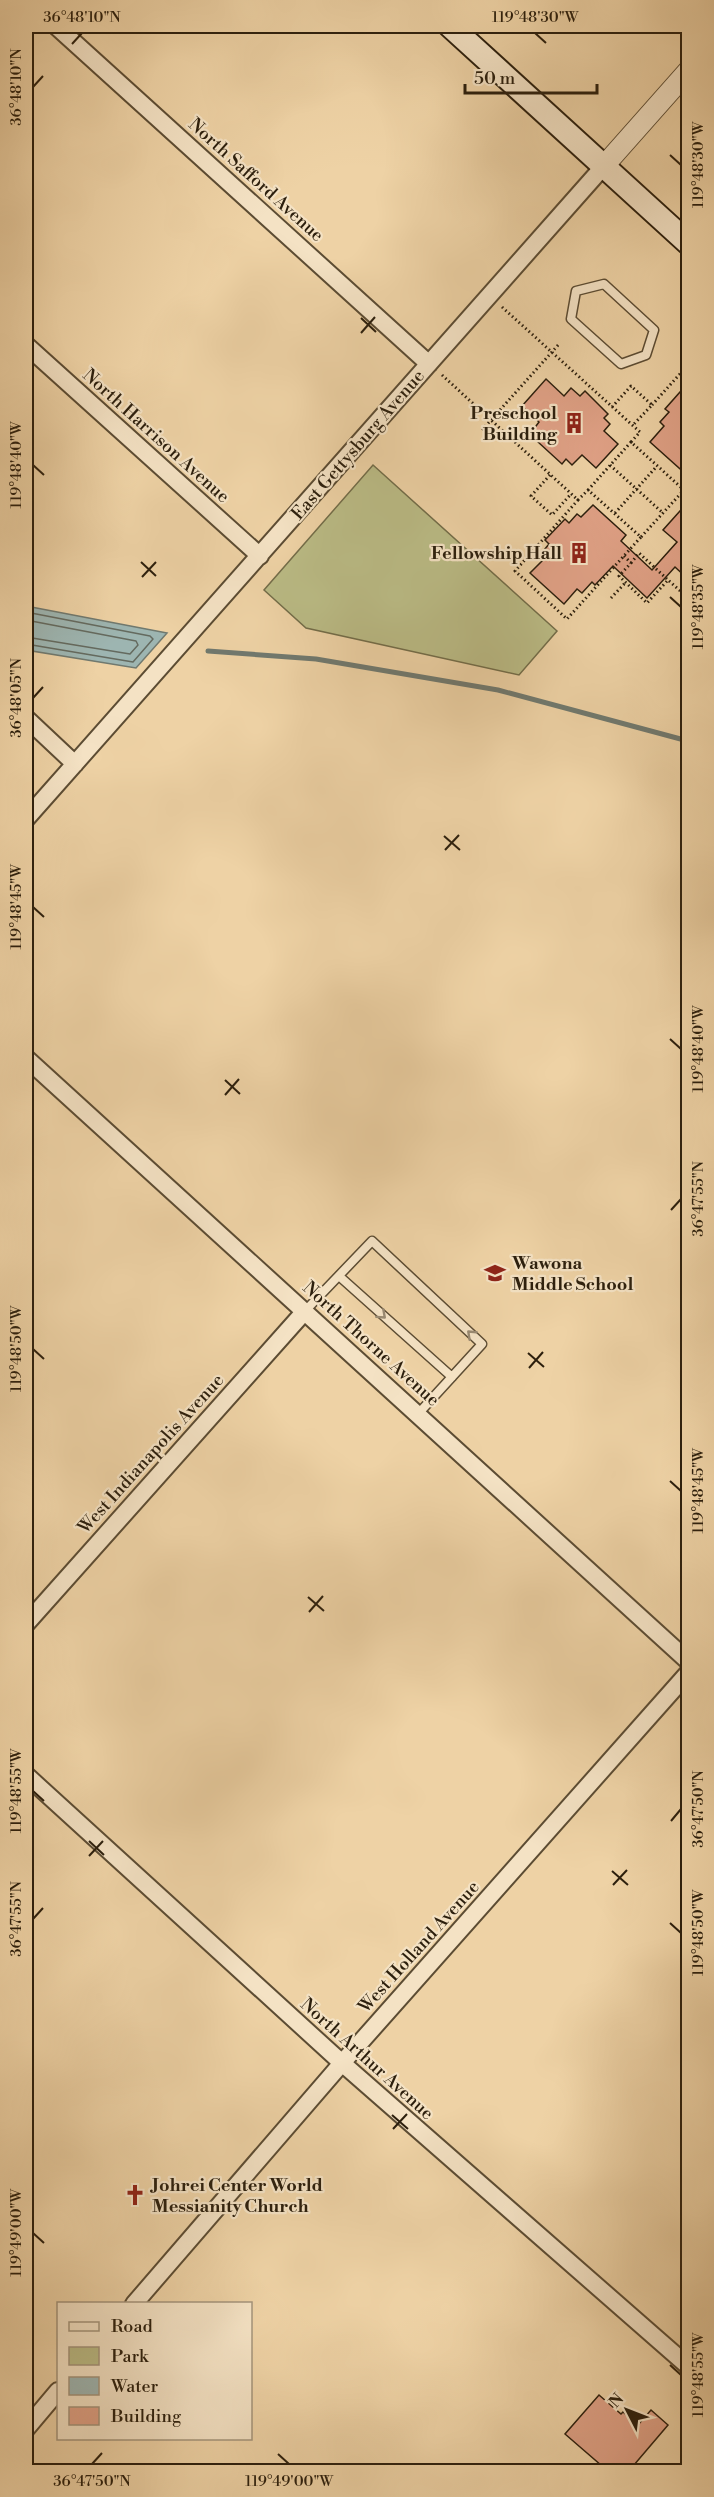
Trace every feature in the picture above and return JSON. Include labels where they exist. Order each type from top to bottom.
[{"type":"main road","points":[[450,26],[688,243]]},
{"type":"street","name":"North Safford Avenue","points":[[56,26],[429,364]]},
{"type":"street","name":"East Gettysburg Avenue","points":[[26,819],[688,71]]},
{"type":"street","name":"North Harrison Avenue","points":[[26,345],[260,556]]},
{"type":"street","points":[[26,718],[75,764]]},
{"type":"street","name":"North Thorne Avenue","points":[[26,1058],[688,1661]]},
{"type":"street","name":"West Indianapolis Avenue","points":[[26,1624],[305,1311]]},
{"type":"street","name":"West Holland Avenue","points":[[136,2302],[342,2063],[688,1673]]},
{"type":"street","name":"North Arthur Avenue","points":[[26,1775],[342,2063],[688,2366]]},
{"type":"street","points":[[26,2429],[57,2392]]},
{"type":"lane","points":[[604,284],[654,330],[646,355],[621,364],[571,319],[576,291],[604,284]]},
{"type":"lane","points":[[305,1311],[372,1241],[482,1344],[418,1414]]},
{"type":"lane","points":[[339,1276],[452,1377]]},
{"type":"path","points":[[490,296],[640,432],[515,571],[567,618],[688,485]]},
{"type":"path","points":[[482,430],[560,344]]},
{"type":"path","points":[[429,364],[578,500]]},
{"type":"path","points":[[633,426],[688,365]]},
{"type":"path","points":[[612,407],[631,386],[652,405]]},
{"type":"path","points":[[631,442],[684,490]]},
{"type":"path","points":[[610,465],[663,513]]},
{"type":"path","points":[[614,514],[657,466]]},
{"type":"path","points":[[550,475],[531,496],[552,515],[570,494]]},
{"type":"path","points":[[588,490],[641,537]]},
{"type":"path","points":[[668,580],[648,603],[619,576],[639,554],[668,580],[688,598]]},
{"type":"path","points":[[624,556],[631,563]]},
{"type":"path","points":[[612,598],[626,582]]},
{"type":"green space","points":[[373,465],[557,631],[519,675],[306,628],[264,590]]},
{"type":"water","points":[[26,606],[167,633],[136,668],[26,650]]},
{"type":"building","name":"Preschool Building","points":[[546,379],[564,396],[571,388],[580,396],[585,391],[608,414],[604,418],[610,424],[604,431],[618,444],[596,468],[582,455],[572,465],[566,459],[562,464],[538,442],[541,438],[533,430],[539,422],[522,406]]},
{"type":"building","points":[[688,383],[688,476],[650,442],[664,426],[660,422],[669,412],[665,409]]},
{"type":"building","name":"Fellowship Hall","points":[[688,502],[688,579],[675,567],[647,598],[613,566],[595,585],[592,582],[582,593],[577,589],[564,604],[530,573],[544,559],[540,555],[549,544],[545,540],[565,519],[569,523],[577,514],[581,517],[593,505],[626,535],[621,541],[652,570],[677,542],[663,530]]},
{"type":"building","points":[[599,2395],[638,2425],[651,2410],[668,2425],[628,2472],[609,2472],[565,2434]]},
{"type":"waterway","points":[[208,651],[316,659],[498,690],[688,741]]},
{"type":"place","name":"Preschool Building","points":[[574,423]]},
{"type":"place","name":"Fellowship Hall","points":[[579,553]]},
{"type":"place","name":"Wawona Middle School","points":[[495,1273]]},
{"type":"place","name":"Johrei Center World Messianity Church","points":[[135,2195]]}]
